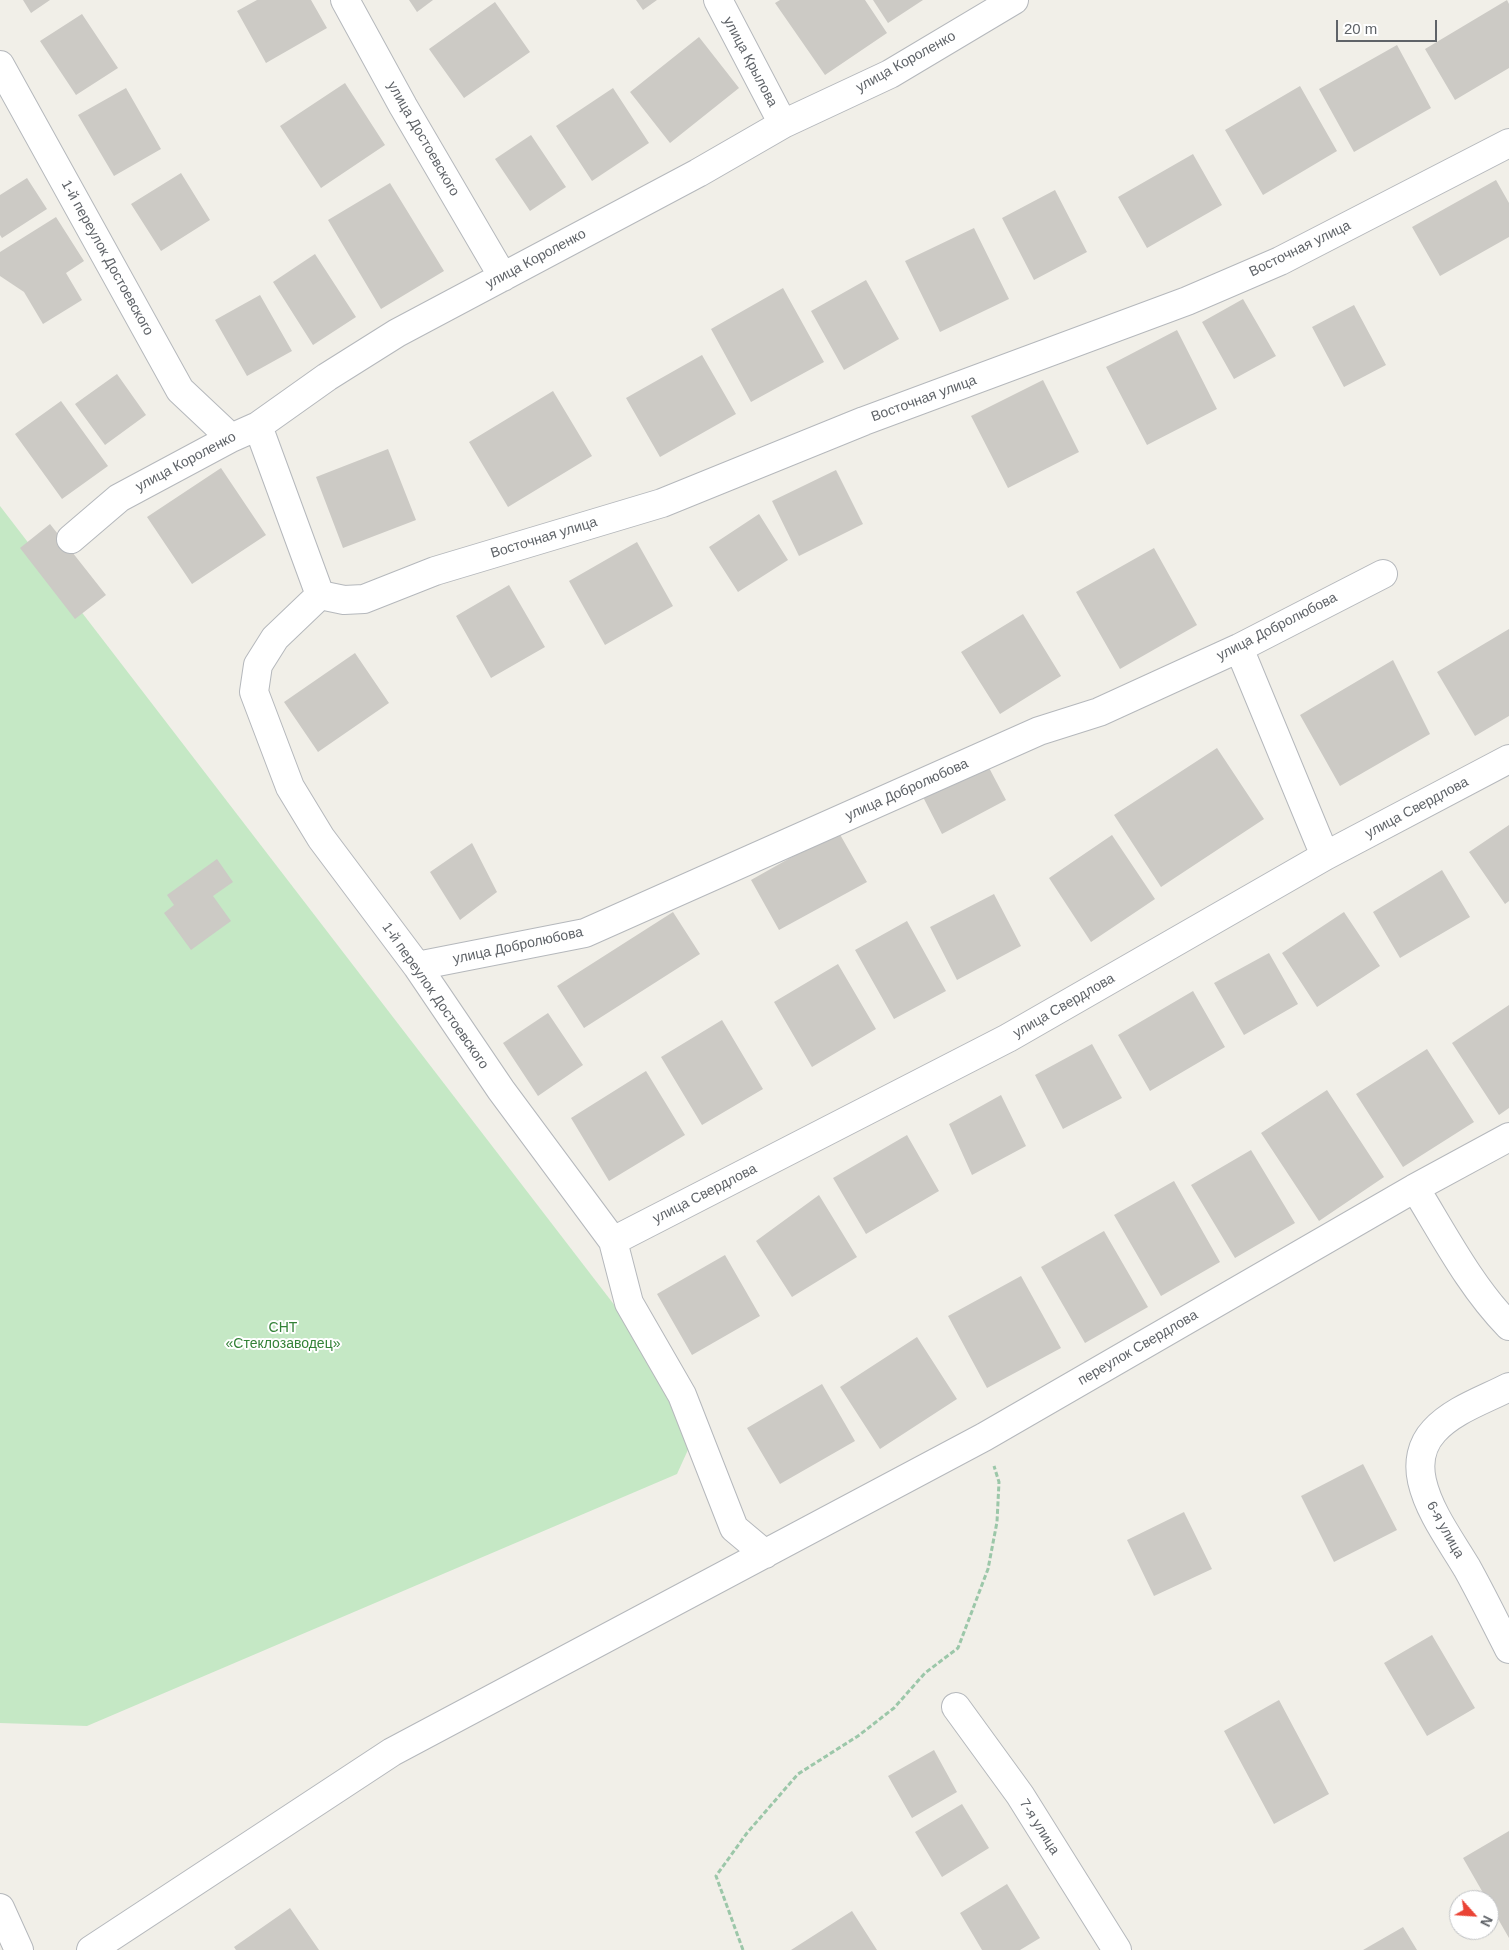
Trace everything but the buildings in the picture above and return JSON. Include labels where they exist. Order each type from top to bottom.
[{"type":"street","name":"улица Достоевского","points":[[345,0],[403,106],[503,277]]},
{"type":"street","name":"улица Крылова","points":[[718,0],[783,124]]},
{"type":"street","name":"улица Короленко","points":[[71,539],[120,498],[231,438],[258,426],[327,377],[397,333],[698,174],[783,124],[890,74],[1014,0]]},
{"type":"street","name":"1-й переулок Достоевского","points":[[0,65],[180,390],[231,438]]},
{"type":"street","name":"Восточная улица","points":[[320,595],[344,600],[364,599],[435,571],[662,503],[864,421],[1187,301],[1280,261],[1509,143]]},
{"type":"street","points":[[258,426],[320,595]]},
{"type":"street","name":"улица Добролюбова","points":[[417,966],[585,933],[1039,731],[1099,712],[1239,648],[1383,574]]},
{"type":"street","name":"1-й переулок Достоевского","points":[[320,595],[275,638],[258,665],[254,692],[294,794],[321,838],[417,966],[501,1090],[613,1241],[629,1303],[682,1395],[734,1528],[765,1554]]},
{"type":"street","points":[[1239,648],[1325,856]]},
{"type":"street","name":"улица Свердлова","points":[[613,1241],[1008,1038],[1325,856],[1509,759]]},
{"type":"street","name":"переулок Свердлова","points":[[91,1950],[392,1752],[984,1437],[1415,1188],[1509,1137]]},
{"type":"street","points":[[1415,1188],[1466,1272],[1493,1309],[1509,1326]]},
{"type":"street","name":"6-я улица","points":[[1509,1387],[1452,1416],[1433,1432],[1422,1448],[1420,1464],[1422,1481],[1431,1506],[1479,1590],[1509,1649]]},
{"type":"street","name":"7-я улица","points":[[956,1707],[1020,1795],[1118,1950]]},
{"type":"street","points":[[0,1908],[20,1950]]},
{"type":"path","points":[[743,1950],[716,1876],[747,1833],[798,1774],[858,1736],[894,1708],[924,1673],[958,1648],[988,1569],[997,1522],[999,1482],[984,1437]]},
{"type":"green space","name":"СНТ «Стеклозаводец»","points":[[0,506],[702,1419],[677,1474],[87,1726],[0,1723]]}]
